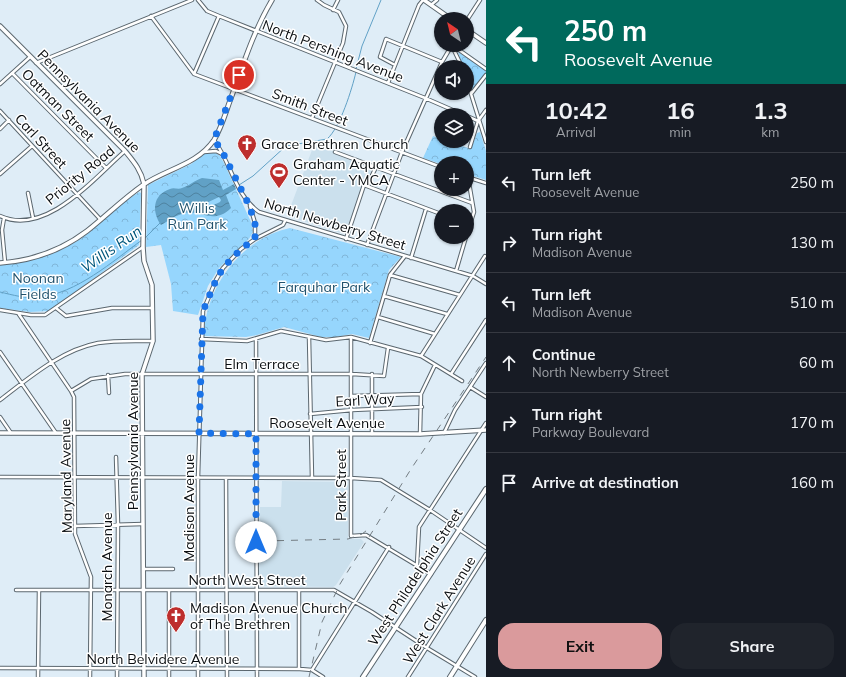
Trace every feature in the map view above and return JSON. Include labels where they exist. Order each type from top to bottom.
[{"type":"main road","name":"West Philadelphia Street","points":[[363,677],[460,531],[486,489]]},
{"type":"main road","points":[[450,677],[486,620]]},
{"type":"street","points":[[36,63],[192,0]]},
{"type":"street","name":"North Pershing Avenue","points":[[198,0],[207,11],[448,108]]},
{"type":"street","points":[[0,263],[32,258],[60,247],[82,235],[144,184],[190,162],[203,152],[214,140],[256,32],[272,0]]},
{"type":"street","points":[[312,118],[343,43],[346,26],[339,12],[317,0]]},
{"type":"street","points":[[334,10],[338,0]]},
{"type":"street","points":[[388,84],[419,5],[423,0],[440,12]]},
{"type":"street","points":[[431,6],[437,0]]},
{"type":"street","points":[[472,12],[478,1]]},
{"type":"street","points":[[151,16],[194,74]]},
{"type":"street","points":[[194,74],[219,16]]},
{"type":"street","name":"Pennsylvania Avenue","points":[[0,26],[125,152],[139,168],[144,184],[144,261],[152,285],[153,308],[153,341],[142,374],[144,477],[144,677]]},
{"type":"street","points":[[474,35],[486,43]]},
{"type":"street","points":[[396,64],[382,59],[379,55],[386,39],[437,60]]},
{"type":"street","points":[[462,52],[486,69]]},
{"type":"street","points":[[0,84],[30,57]]},
{"type":"street","name":"Oatman Street","points":[[12,73],[106,168]]},
{"type":"street","name":"Smith Street","points":[[194,74],[434,164]]},
{"type":"street","points":[[474,90],[486,75]]},
{"type":"street","points":[[367,245],[402,152],[434,79]]},
{"type":"street","points":[[473,100],[478,121],[486,142]]},
{"type":"street","points":[[474,134],[478,121],[486,110]]},
{"type":"street","name":"Carl Street","points":[[0,111],[100,219]]},
{"type":"street","points":[[474,119],[478,121]]},
{"type":"street","points":[[0,129],[9,120]]},
{"type":"street","name":"North Newberry Street","points":[[214,140],[224,155],[236,182],[249,205],[264,215],[473,276],[486,284]]},
{"type":"street","points":[[0,174],[32,146]]},
{"type":"street","points":[[203,152],[216,151],[224,155]]},
{"type":"street","name":"Priority Road","points":[[0,216],[14,220],[34,218],[58,209],[125,152]]},
{"type":"street","points":[[336,152],[472,203]]},
{"type":"street","points":[[346,239],[364,185],[367,186],[376,167]]},
{"type":"street","points":[[474,179],[486,183]]},
{"type":"street","points":[[367,186],[434,212]]},
{"type":"street","points":[[28,193],[34,218]]},
{"type":"street","points":[[471,196],[472,203]]},
{"type":"street","points":[[249,205],[255,223],[255,239]]},
{"type":"street","points":[[411,258],[426,209]]},
{"type":"street","points":[[4,218],[2,230],[5,263]]},
{"type":"street","name":"Madison Avenue","points":[[198,677],[198,478],[203,311],[216,280],[223,268],[241,249],[255,239],[283,225],[285,221]]},
{"type":"street","points":[[456,271],[464,244]]},
{"type":"street","points":[[0,310],[45,315],[143,245]]},
{"type":"street","points":[[370,343],[390,275],[404,260],[405,256]]},
{"type":"street","points":[[421,356],[486,256]]},
{"type":"street","points":[[390,275],[460,295]]},
{"type":"street","points":[[384,296],[447,314]]},
{"type":"street","points":[[56,308],[66,316],[112,308],[153,308]]},
{"type":"street","name":"Maryland Avenue","points":[[18,313],[71,391],[75,403],[75,526],[78,544],[91,577],[90,677]]},
{"type":"street","points":[[378,317],[435,334]]},
{"type":"street","points":[[451,374],[486,320]]},
{"type":"street","points":[[201,339],[247,341],[281,330],[326,340],[352,337],[421,356],[462,382]]},
{"type":"street","points":[[309,337],[312,478]]},
{"type":"street","name":"Park Street","points":[[352,337],[351,536],[366,535],[389,547]]},
{"type":"street","points":[[256,339],[257,677]]},
{"type":"street","points":[[0,400],[22,383],[69,353],[97,343],[153,341]]},
{"type":"street","name":"Elm Terrace","points":[[71,391],[91,379],[108,375],[372,374],[384,376],[388,348]]},
{"type":"street","points":[[0,352],[56,433]]},
{"type":"street","points":[[444,433],[455,410],[486,363]]},
{"type":"street","points":[[420,434],[422,407],[421,394],[436,365]]},
{"type":"street","points":[[372,374],[372,434]]},
{"type":"street","points":[[108,375],[108,393]]},
{"type":"street","points":[[470,387],[486,397]]},
{"type":"street","points":[[352,396],[421,394]]},
{"type":"street","name":"Earl Way","points":[[310,414],[352,410],[422,407]]},
{"type":"street","points":[[0,417],[11,433]]},
{"type":"street","points":[[416,565],[419,527],[486,423]]},
{"type":"street","name":"Roosevelt Avenue","points":[[0,433],[420,434],[486,430]]},
{"type":"street","name":"Monarch Avenue","points":[[116,457],[118,524],[117,677]]},
{"type":"street","points":[[0,477],[351,478],[381,480],[430,510],[486,548]]},
{"type":"street","points":[[226,478],[227,677]]},
{"type":"street","points":[[75,526],[143,524]]},
{"type":"street","points":[[312,670],[389,547],[431,574]]},
{"type":"street","name":"West Clark Avenue","points":[[408,677],[486,554]]},
{"type":"street","points":[[144,569],[172,569]]},
{"type":"street","name":"North West Street","points":[[16,590],[334,590],[475,677]]},
{"type":"street","points":[[38,677],[39,590]]},
{"type":"street","points":[[169,590],[169,677]]},
{"type":"street","points":[[299,591],[299,669]]},
{"type":"street","name":"North Belvidere Avenue","points":[[0,668],[299,669],[312,670],[323,677]]},
{"type":"shaded area","points":[[324,145],[333,150],[335,154],[372,169],[344,234],[287,216],[312,150],[315,147]]},
{"type":"shaded area","points":[[282,481],[348,482],[348,539],[361,539],[364,542],[336,585],[333,587],[259,586],[260,507],[281,507]]},
{"type":"green space","points":[[458,52],[470,60],[461,60]]},
{"type":"green space","points":[[474,62],[486,70],[486,75],[474,90]]},
{"type":"green space","points":[[480,132],[486,151],[486,180],[474,176],[474,156],[434,156],[434,162],[423,158],[433,136],[434,148],[471,149],[474,148],[474,141],[477,133]]},
{"type":"green space","name":"Willis Run Park","points":[[214,152],[220,156],[224,163],[251,222],[253,232],[249,239],[219,268],[208,286],[198,315],[173,311],[171,284],[161,245],[146,247],[148,185],[191,164],[205,153]]},
{"type":"green space","name":"Noonan Fields","points":[[139,192],[141,193],[139,245],[50,311],[30,312],[0,308],[0,265],[48,255],[70,245],[81,239],[132,196]]},
{"type":"green space","name":"Farquhar Park","points":[[290,228],[401,257],[389,270],[369,338],[352,334],[336,337],[321,337],[284,327],[246,337],[204,336],[206,318],[211,300],[229,267],[256,242]]},
{"type":"water","points":[[199,179],[219,180],[223,190],[234,184],[236,189],[226,195],[231,208],[219,216],[185,213],[161,225],[155,209],[155,204],[160,195],[173,188],[180,189]],"holes":[[[219,197],[221,200],[220,202],[203,210],[200,209],[200,206]]]},
{"type":"waterway","points":[[356,69],[362,46],[381,0]]},
{"type":"waterway","points":[[239,185],[253,176],[286,146],[327,139],[332,134],[341,117],[356,72]]},
{"type":"waterway","name":"Willis Run","points":[[145,238],[160,223]]},
{"type":"waterway","name":"Willis Run","points":[[0,292],[34,297],[53,295],[67,290],[94,275],[142,240]]},
{"type":"railway","points":[[309,677],[322,622],[340,584],[411,469],[486,357]]},
{"type":"railway","points":[[263,541],[348,539],[362,534],[371,527]]},
{"type":"place","name":"Grace Brethren Church","points":[[247,161]]},
{"type":"place","name":"Graham Aquatic Center - YMCA","points":[[279,189]]},
{"type":"place","name":"Madison Avenue Church of The Brethren","points":[[176,633]]},
{"type":"route","points":[[239,75],[214,140],[221,149],[249,205],[254,217],[256,231],[255,239],[241,249],[223,268],[210,292],[203,311],[201,322],[199,433],[256,434],[256,542]]}]
